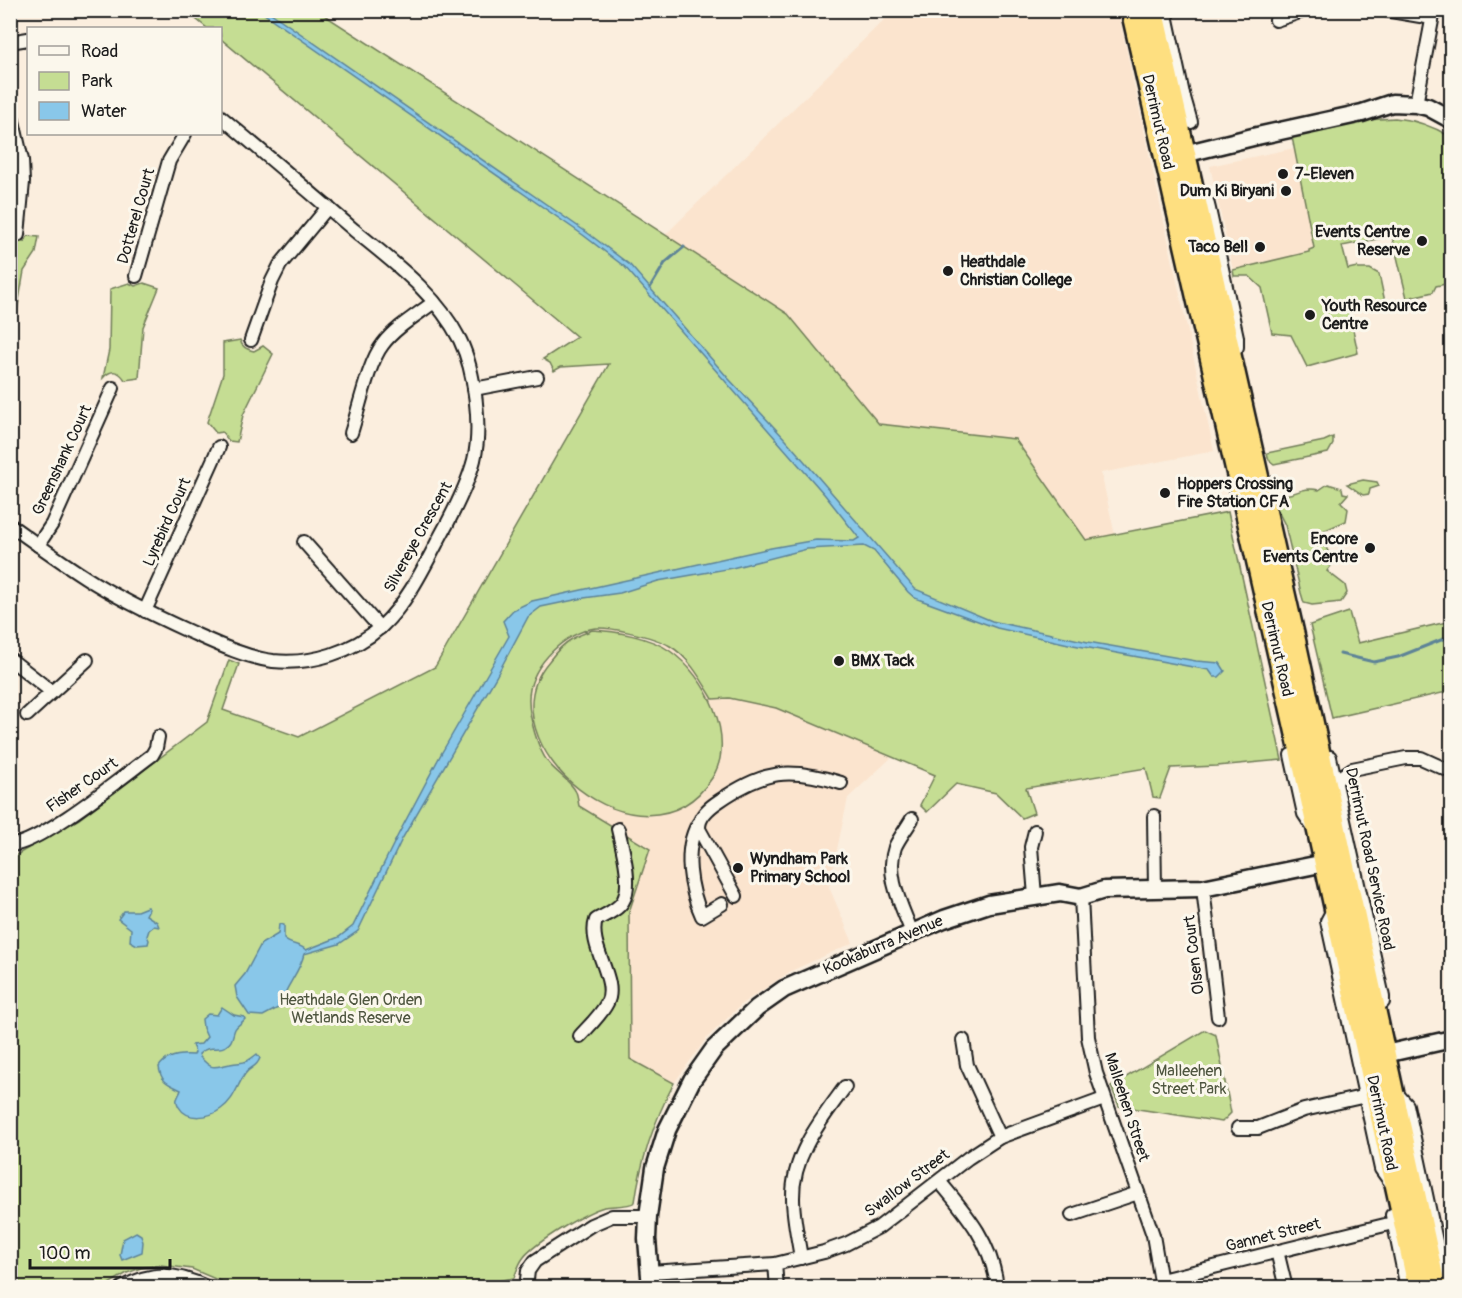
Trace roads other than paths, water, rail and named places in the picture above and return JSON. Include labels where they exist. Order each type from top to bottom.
[{"type":"highway","name":"Derrimut Road","points":[[1132,10],[1194,199],[1230,359],[1249,485],[1319,837],[1334,861],[1335,907],[1376,1056],[1394,1094],[1405,1199]]},
{"type":"highway","name":"Derrimut Road","points":[[1152,10],[1178,97],[1178,153],[1183,233],[1311,720],[1334,861],[1375,1008],[1380,1112],[1405,1199],[1435,1287]]},
{"type":"highway","points":[[1183,233],[1184,208],[1194,199]]},
{"type":"highway","points":[[1380,1112],[1385,1099],[1394,1094]]},
{"type":"highway","points":[[1399,1224],[1411,1227],[1417,1222],[1405,1199]]},
{"type":"highway","points":[[1399,1224],[1419,1287]]},
{"type":"street","points":[[1165,10],[1178,97],[1191,122]]},
{"type":"street","points":[[1276,20],[1306,10]]},
{"type":"street","points":[[1385,10],[1433,14],[1416,108]]},
{"type":"street","points":[[10,42],[27,39]]},
{"type":"street","points":[[1178,153],[1362,113],[1392,103],[1437,111],[1452,120]]},
{"type":"street","points":[[10,108],[22,160],[24,182],[18,235]]},
{"type":"street","points":[[1416,108],[1452,127]]},
{"type":"street","name":"Silvereye Crescent","points":[[10,525],[86,578],[145,611],[205,639],[256,658],[274,661],[315,659],[340,652],[360,642],[392,616],[418,578],[462,495],[474,459],[477,430],[474,389],[461,343],[449,320],[418,283],[222,118]]},
{"type":"street","name":"Dotterel Court","points":[[136,276],[169,161],[184,135]]},
{"type":"street","points":[[252,340],[272,281],[280,266],[328,207]]},
{"type":"street","points":[[351,433],[376,354],[384,342],[434,302]]},
{"type":"street","points":[[474,389],[537,377]]},
{"type":"street","name":"Greenshank Court","points":[[38,545],[52,524],[113,388]]},
{"type":"street","name":"Lyrebird Court","points":[[145,611],[219,447]]},
{"type":"street","points":[[304,542],[380,628]]},
{"type":"street","points":[[10,659],[52,692]]},
{"type":"street","points":[[27,715],[87,660]]},
{"type":"street","name":"Derrimut Road Service Road","points":[[1311,720],[1326,738],[1336,780],[1383,997],[1383,1002],[1375,1008]]},
{"type":"street","name":"Fisher Court","points":[[10,845],[23,843],[79,810],[152,755],[158,738]]},
{"type":"street","points":[[1336,780],[1352,769],[1406,758],[1421,758],[1452,772]]},
{"type":"street","points":[[722,904],[702,916],[694,896],[691,856],[693,832],[701,818],[714,804],[742,785],[767,775],[788,773],[841,783]]},
{"type":"street","points":[[1154,816],[1155,890]]},
{"type":"street","points":[[912,819],[896,846],[892,860],[893,881],[912,933]]},
{"type":"street","points":[[698,824],[702,836],[736,896]]},
{"type":"street","points":[[580,1036],[608,1002],[609,982],[597,945],[594,927],[596,920],[615,909],[623,901],[626,891],[627,874],[618,829]]},
{"type":"street","points":[[1035,831],[1031,847],[1035,896]]},
{"type":"street","name":"Kookaburra Avenue","points":[[650,1280],[648,1216],[655,1168],[667,1130],[692,1080],[714,1049],[757,1008],[784,989],[944,919],[989,904],[1060,893],[1081,897],[1104,890],[1203,888],[1334,861]]},
{"type":"street","name":"Olsen Court","points":[[1203,888],[1218,1017]]},
{"type":"street","name":"Malleehen Street","points":[[1081,897],[1088,1037],[1104,1099],[1153,1235],[1162,1284]]},
{"type":"street","points":[[1335,907],[1328,921],[1382,1169],[1405,1199]]},
{"type":"street","points":[[1376,1056],[1452,1039]]},
{"type":"street","points":[[963,1040],[967,1065],[999,1137]]},
{"type":"street","points":[[801,1258],[794,1207],[795,1177],[810,1136],[845,1087]]},
{"type":"street","points":[[1394,1094],[1404,1099],[1407,1105],[1446,1287]]},
{"type":"street","points":[[1238,1128],[1258,1128],[1311,1107],[1366,1096]]},
{"type":"street","name":"Swallow Street","points":[[650,1280],[775,1264],[846,1244],[879,1227],[999,1137],[1104,1099]]},
{"type":"street","points":[[939,1181],[966,1212],[987,1247],[997,1287]]},
{"type":"street","points":[[1072,1215],[1138,1193]]},
{"type":"street","points":[[526,1287],[528,1271],[535,1261],[591,1225],[612,1216],[648,1216]]},
{"type":"street","points":[[1399,1224],[1407,1287]]},
{"type":"street","name":"Gannet Street","points":[[1162,1284],[1276,1251],[1399,1224]]},
{"type":"street","points":[[1276,1251],[1286,1287]]},
{"type":"street","points":[[775,1264],[777,1287]]},
{"type":"street","points":[[122,1287],[146,1277],[164,1275],[189,1279],[209,1287]]},
{"type":"water","points":[[260,11],[268,11],[589,234],[630,265],[915,589],[992,621],[1088,642],[1220,663],[1225,671],[1219,677],[1214,677],[1209,670],[1073,645],[997,628],[915,598],[874,551],[864,546],[807,549],[732,568],[658,581],[620,593],[541,607],[528,617],[402,839],[358,931],[339,944],[304,954],[280,1007],[263,1016],[249,1015],[237,997],[235,986],[245,974],[261,944],[278,934],[279,924],[284,925],[284,939],[306,950],[339,937],[353,926],[441,754],[509,636],[503,621],[513,610],[532,601],[771,548],[816,540],[854,541],[859,538],[825,495],[625,267],[583,235]]},
{"type":"water","points":[[147,907],[149,909],[146,915],[157,922],[159,927],[154,926],[149,930],[148,944],[137,945],[130,941],[131,929],[118,919],[124,911],[137,911]]},
{"type":"water","points":[[222,1007],[245,1019],[236,1028],[228,1044],[223,1048],[207,1049],[199,1054],[200,1057],[214,1067],[244,1062],[257,1054],[260,1058],[257,1064],[245,1074],[226,1105],[205,1116],[193,1116],[179,1107],[177,1100],[181,1090],[164,1080],[159,1067],[170,1058],[179,1055],[194,1055],[192,1045],[201,1044],[207,1037],[202,1019],[208,1014],[217,1015]]},
{"type":"water","points":[[136,1232],[141,1235],[142,1252],[122,1260],[120,1255],[123,1239]]},
{"type":"waterway","points":[[650,288],[665,263],[684,247]]},
{"type":"waterway","points":[[1340,654],[1374,662],[1398,657],[1452,637]]},
{"type":"place","name":"7-Eleven","points":[[1283,174]]},
{"type":"place","name":"Dum Ki Biryani","points":[[1286,191]]},
{"type":"place","name":"Events Centre Reserve","points":[[1422,241]]},
{"type":"place","name":"Taco Bell","points":[[1260,247]]},
{"type":"place","name":"Heathdale Christian College","points":[[948,271]]},
{"type":"place","name":"Youth Resource Centre","points":[[1310,315]]},
{"type":"place","name":"Hoppers Crossing Fire Station CFA","points":[[1165,493]]},
{"type":"place","name":"Encore Events Centre","points":[[1370,548]]},
{"type":"place","name":"BMX Tack","points":[[839,661]]},
{"type":"place","name":"Wyndham Park Primary School","points":[[738,868]]},
{"type":"park label","name":"Heathdale Glen Orden Wetlands Reserve","points":[[351,1009]]},
{"type":"park label","name":"Malleehen Street Park","points":[[1189,1080]]}]
